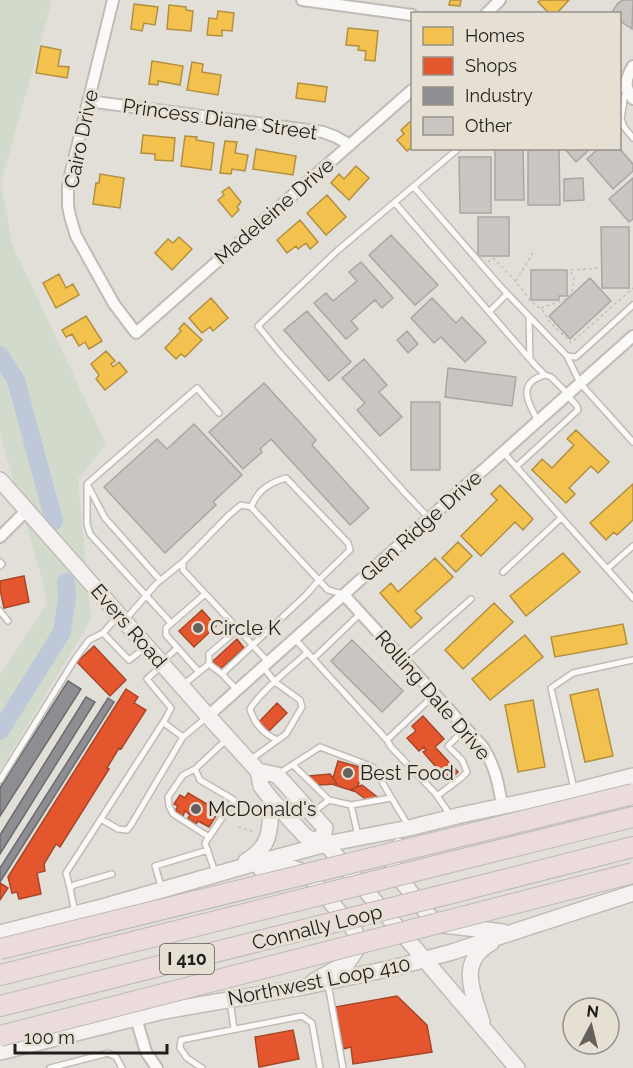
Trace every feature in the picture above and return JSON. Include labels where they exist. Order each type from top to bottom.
[{"type":"highway","points":[[0,949],[633,794]]},
{"type":"highway","name":"Connally Loop","points":[[0,975],[633,817]]},
{"type":"highway","name":"Connally Loop","points":[[0,1006],[633,848]]},
{"type":"highway","points":[[588,859],[633,860]]},
{"type":"highway","points":[[0,1036],[633,873]]},
{"type":"highway","points":[[0,967],[34,967]]},
{"type":"main road","name":"Evers Road","points":[[0,480],[254,766],[261,786],[271,799],[305,836],[312,840],[325,841]]},
{"type":"main road","points":[[254,766],[277,775]]},
{"type":"main road","name":"Evers Road","points":[[277,775],[325,828],[325,841],[517,1068]]},
{"type":"main road","points":[[0,933],[163,890],[325,841],[359,838],[409,828],[633,776]]},
{"type":"main road","points":[[220,873],[248,860],[260,851],[270,828],[271,799]]},
{"type":"main road","points":[[456,816],[398,847],[392,855],[394,871],[430,917],[443,925],[510,932]]},
{"type":"main road","points":[[220,873],[288,867],[301,870],[309,876],[355,931],[356,950],[348,962],[303,987]]},
{"type":"main road","name":"Northwest Loop 410","points":[[0,1052],[136,1017],[327,983],[424,960],[633,893]]},
{"type":"main road","points":[[484,1028],[471,984],[470,970],[476,954],[483,947],[510,932]]},
{"type":"street","name":"Cairo Drive","points":[[113,0],[68,185],[68,206],[76,236],[114,304],[136,333]]},
{"type":"street","points":[[302,0],[411,15]]},
{"type":"street","points":[[488,12],[500,0]]},
{"type":"street","points":[[633,66],[623,88],[633,99]]},
{"type":"street","name":"Madeleine Drive","points":[[136,333],[411,91]]},
{"type":"street","name":"Princess Diane Street","points":[[88,101],[323,132],[350,145]]},
{"type":"street","name":"Glen Ridge Drive","points":[[208,716],[633,336]]},
{"type":"street","points":[[0,537],[27,510]]},
{"type":"street","name":"Rolling Dale Drive","points":[[344,594],[483,747],[490,758],[499,785],[502,806]]},
{"type":"street","points":[[136,1017],[146,1052],[157,1068]]},
{"type":"lane","points":[[623,88],[621,119],[624,128],[633,138]]},
{"type":"lane","points":[[429,518],[310,388],[258,326],[337,252],[457,150]]},
{"type":"lane","points":[[414,187],[507,294],[567,356],[580,383],[633,442]]},
{"type":"lane","points":[[395,203],[530,359],[545,375],[551,377],[578,406],[574,414],[516,467]]},
{"type":"lane","points":[[489,312],[507,294]]},
{"type":"lane","points":[[567,356],[576,357],[633,305]]},
{"type":"lane","points":[[529,317],[530,359]]},
{"type":"lane","points":[[538,421],[528,404],[526,391],[533,380],[545,375]]},
{"type":"lane","points":[[171,623],[90,534],[87,524],[87,484],[197,388],[219,413]]},
{"type":"lane","points":[[503,452],[633,598]]},
{"type":"lane","points":[[222,674],[229,664],[253,646],[350,550],[348,543],[286,477],[273,482],[256,496],[252,507]]},
{"type":"lane","points":[[87,484],[105,518],[160,580]]},
{"type":"lane","points":[[0,780],[89,640],[103,633],[122,618],[241,505],[252,507],[328,590],[344,594]]},
{"type":"lane","points":[[502,572],[561,518]]},
{"type":"lane","points":[[607,569],[633,546]]},
{"type":"lane","points":[[183,562],[183,570],[253,646],[275,682],[300,700],[302,707],[286,734],[254,766]]},
{"type":"lane","points":[[199,672],[166,635],[166,628],[205,594]]},
{"type":"lane","points":[[404,659],[471,599]]},
{"type":"lane","points":[[0,611],[8,621]]},
{"type":"lane","points":[[313,659],[361,613]]},
{"type":"lane","points":[[237,690],[210,664],[209,654],[227,644],[238,629]]},
{"type":"lane","points":[[103,633],[129,660],[147,646]]},
{"type":"lane","points":[[294,639],[456,816]]},
{"type":"lane","points":[[75,914],[66,873],[164,723],[171,708],[147,679],[177,648]]},
{"type":"lane","points":[[215,649],[220,654]]},
{"type":"lane","points":[[278,740],[272,738],[255,723],[250,709],[307,653]]},
{"type":"lane","points":[[574,791],[551,688],[573,673],[633,660]]},
{"type":"lane","points":[[182,686],[210,664]]},
{"type":"lane","points":[[387,740],[435,694]]},
{"type":"lane","points":[[101,819],[118,829],[127,830],[183,737],[208,716]]},
{"type":"lane","points":[[164,723],[183,737]]},
{"type":"lane","points":[[437,796],[467,772],[462,760],[448,746],[466,728]]},
{"type":"lane","points":[[209,837],[173,814],[168,797],[183,775],[195,769],[228,738]]},
{"type":"lane","points":[[277,775],[320,747],[373,767],[409,828]]},
{"type":"lane","points":[[293,765],[329,800],[351,805],[392,798]]},
{"type":"lane","points":[[195,769],[200,780],[234,801],[205,843],[220,873]]},
{"type":"lane","points":[[311,813],[329,800]]},
{"type":"lane","points":[[351,805],[359,838]]},
{"type":"lane","points":[[163,890],[155,866],[208,850]]},
{"type":"lane","points":[[70,888],[112,874]]},
{"type":"lane","points":[[327,983],[343,1068]]},
{"type":"lane","points":[[230,999],[234,1029]]},
{"type":"lane","points":[[202,1068],[187,1058],[180,1048],[181,1040],[302,1016],[312,1023],[320,1068]]},
{"type":"lane","points":[[50,1068],[108,1053],[116,1057],[122,1068]]},
{"type":"path","points":[[516,281],[532,255],[533,249]]},
{"type":"path","points":[[482,266],[493,258],[571,343],[633,288]]},
{"type":"path","points":[[540,308],[564,300],[572,293],[574,278],[570,270],[594,269],[599,266]]},
{"type":"path","points":[[238,826],[262,834]]},
{"type":"shaded area","points":[[0,0],[52,0],[1,183],[12,244],[106,444],[78,479],[91,619],[0,770],[0,675],[47,604],[42,579],[0,434]]},
{"type":"building: Homes","points":[[450,0],[461,0],[460,6],[449,5]]},
{"type":"building: Homes","points":[[541,0],[569,0],[558,12],[548,12],[538,2]]},
{"type":"building: Homes","points":[[134,4],[158,7],[155,25],[144,23],[142,31],[131,29]]},
{"type":"building: Homes","points":[[169,5],[186,7],[186,10],[193,11],[191,31],[167,29]]},
{"type":"building: Homes","points":[[218,11],[234,13],[232,31],[222,30],[222,36],[207,35],[209,18],[217,19]]},
{"type":"building: Homes","points":[[348,28],[378,31],[375,61],[365,60],[366,51],[358,50],[359,46],[346,45]]},
{"type":"building: Homes","points":[[41,46],[61,50],[58,66],[69,67],[67,78],[36,73]]},
{"type":"building: Homes","points":[[152,61],[183,66],[180,85],[158,81],[158,85],[149,84]]},
{"type":"building: Homes","points":[[192,62],[203,64],[202,72],[221,75],[218,95],[187,90]]},
{"type":"building: Homes","points":[[298,83],[327,87],[325,102],[296,98]]},
{"type":"building: Homes","points":[[411,121],[411,148],[407,151],[397,140],[404,134],[401,130]]},
{"type":"building: Homes","points":[[143,135],[175,138],[173,161],[155,160],[155,154],[141,153]]},
{"type":"building: Homes","points":[[185,136],[197,137],[196,140],[214,143],[211,170],[181,166]]},
{"type":"building: Homes","points":[[225,141],[237,142],[235,153],[248,155],[245,171],[232,169],[231,174],[220,173]]},
{"type":"building: Homes","points":[[256,149],[296,156],[293,175],[253,169]]},
{"type":"building: Homes","points":[[356,166],[369,178],[349,200],[331,183],[339,174],[344,179]]},
{"type":"building: Homes","points":[[100,174],[124,178],[120,208],[93,204],[96,183],[99,183]]},
{"type":"building: Homes","points":[[229,187],[241,202],[237,207],[239,210],[232,217],[218,200],[224,195],[222,192]]},
{"type":"building: Homes","points":[[327,195],[346,217],[326,235],[307,213]]},
{"type":"building: Homes","points":[[300,220],[318,242],[310,249],[306,243],[298,249],[296,246],[287,253],[277,240]]},
{"type":"building: Homes","points":[[179,237],[192,249],[172,270],[155,253],[168,239],[173,243]]},
{"type":"building: Homes","points":[[59,274],[66,288],[73,284],[79,295],[56,308],[43,283]]},
{"type":"building: Homes","points":[[211,298],[228,318],[213,331],[210,327],[202,333],[189,318]]},
{"type":"building: Homes","points":[[86,316],[102,341],[89,349],[85,342],[79,346],[72,334],[66,337],[62,330]]},
{"type":"building: Homes","points":[[184,323],[202,340],[185,357],[181,354],[176,359],[165,348],[181,331],[179,329]]},
{"type":"building: Homes","points":[[106,351],[115,361],[111,364],[113,367],[119,362],[127,372],[105,390],[96,379],[99,375],[91,364]]},
{"type":"building: Homes","points":[[576,430],[609,462],[598,473],[591,466],[569,488],[575,494],[566,503],[532,470],[542,459],[552,468],[574,445],[567,439]]},
{"type":"building: Homes","points":[[633,484],[633,520],[617,535],[614,532],[606,540],[590,523]]},
{"type":"building: Homes","points":[[500,485],[533,519],[523,530],[515,522],[481,556],[461,536],[497,500],[491,494]]},
{"type":"building: Homes","points":[[458,542],[472,556],[456,572],[442,558]]},
{"type":"building: Homes","points":[[563,553],[580,572],[526,616],[510,596]]},
{"type":"building: Homes","points":[[435,558],[453,577],[415,611],[422,618],[411,628],[380,593],[391,583],[398,592]]},
{"type":"building: Homes","points":[[494,603],[513,622],[463,669],[445,650]]},
{"type":"building: Homes","points":[[623,624],[627,644],[555,657],[551,637]]},
{"type":"building: Homes","points":[[525,635],[543,657],[490,700],[472,679]]},
{"type":"building: Homes","points":[[598,689],[613,756],[585,762],[570,695]]},
{"type":"building: Homes","points":[[533,700],[545,767],[518,772],[505,705]]},
{"type":"building: Shops","points":[[24,576],[29,602],[4,608],[0,581]]},
{"type":"building: Shops","name":"Circle K","points":[[202,610],[216,626],[194,647],[179,631]]},
{"type":"building: Shops","points":[[237,639],[244,648],[220,669],[213,661]]},
{"type":"building: Shops","points":[[94,646],[126,680],[110,696],[77,662]]},
{"type":"building: Shops","points":[[126,689],[138,697],[134,703],[146,710],[121,749],[119,748],[107,768],[109,769],[60,847],[56,844],[44,864],[45,871],[37,873],[41,894],[19,899],[17,892],[12,893],[8,877]]},
{"type":"building: Shops","points":[[277,703],[287,713],[269,731],[259,722]]},
{"type":"building: Shops","points":[[423,716],[444,739],[435,747],[458,772],[448,781],[423,752],[426,750],[424,747],[419,751],[407,738],[416,731],[412,726]]},
{"type":"building: Shops","name":"Best Food","points":[[338,761],[363,768],[358,786],[352,789],[353,791],[335,785],[337,784],[333,778]]},
{"type":"building: Shops","points":[[330,774],[337,784],[316,785],[307,776]]},
{"type":"building: Shops","points":[[362,785],[380,799],[368,801],[352,789]]},
{"type":"building: Shops","name":"McDonald's","points":[[188,793],[219,811],[209,827],[198,821],[196,824],[188,818],[190,815],[185,811],[183,816],[175,811],[178,806],[174,804],[180,795],[185,798]]},
{"type":"building: Shops","points":[[0,883],[8,888],[0,900]]},
{"type":"building: Shops","points":[[397,996],[427,1025],[432,1052],[353,1064],[351,1047],[343,1049],[335,1007]]},
{"type":"building: Shops","points":[[293,1030],[299,1059],[259,1067],[255,1037]]},
{"type":"building: Industry","points":[[68,681],[81,689],[0,816],[0,788]]},
{"type":"building: Industry","points":[[86,697],[95,702],[0,854],[0,835]]},
{"type":"building: Industry","points":[[108,698],[114,702],[0,882],[0,868]]},
{"type":"building: Other","points":[[623,0],[633,0],[632,29],[621,20],[621,12],[612,12]]},
{"type":"building: Other","points":[[495,150],[523,150],[524,200],[495,200]]},
{"type":"building: Other","points":[[528,150],[559,150],[560,205],[528,205]]},
{"type":"building: Other","points":[[566,150],[589,150],[576,162]]},
{"type":"building: Other","points":[[597,150],[621,150],[633,164],[633,171],[613,189],[587,159]]},
{"type":"building: Other","points":[[459,157],[491,157],[491,213],[460,213]]},
{"type":"building: Other","points":[[583,178],[584,200],[564,201],[564,179]]},
{"type":"building: Other","points":[[633,178],[633,219],[629,222],[609,199]]},
{"type":"building: Other","points":[[478,217],[509,217],[509,256],[478,256]]},
{"type":"building: Other","points":[[601,227],[629,227],[629,288],[602,288]]},
{"type":"building: Other","points":[[391,235],[438,285],[415,305],[369,255]]},
{"type":"building: Other","points":[[361,262],[393,298],[382,308],[375,300],[351,321],[358,329],[346,339],[314,303],[326,293],[333,301],[357,281],[349,272]]},
{"type":"building: Other","points":[[531,270],[567,270],[567,296],[559,296],[559,300],[531,300]]},
{"type":"building: Other","points":[[590,278],[611,301],[570,339],[549,316]]},
{"type":"building: Other","points":[[432,298],[456,323],[462,317],[486,342],[465,362],[441,337],[434,343],[411,318]]},
{"type":"building: Other","points":[[307,311],[351,362],[329,381],[284,330]]},
{"type":"building: Other","points":[[407,331],[418,344],[408,353],[397,340]]},
{"type":"building: Other","points":[[364,359],[387,385],[379,392],[402,417],[380,436],[357,410],[365,403],[342,378]]},
{"type":"building: Other","points":[[448,368],[516,377],[512,406],[445,397]]},
{"type":"building: Other","points":[[264,383],[316,440],[312,445],[369,508],[350,525],[271,439],[260,449],[262,452],[243,469],[209,432]]},
{"type":"building: Other","points":[[411,402],[440,402],[440,470],[411,470]]},
{"type":"building: Other","points":[[194,424],[242,475],[213,502],[216,505],[165,553],[104,487],[157,439],[167,449]]},
{"type":"building: Other","points":[[352,640],[403,691],[382,712],[331,661]]},
{"type":"waterway","points":[[0,355],[16,380],[54,521]]},
{"type":"waterway","points":[[0,731],[62,632],[67,598],[66,582]]},
{"type":"place","name":"Circle K","points":[[198,628]]},
{"type":"place","name":"Best Food","points":[[348,773]]},
{"type":"place","name":"McDonald's","points":[[196,809]]}]
